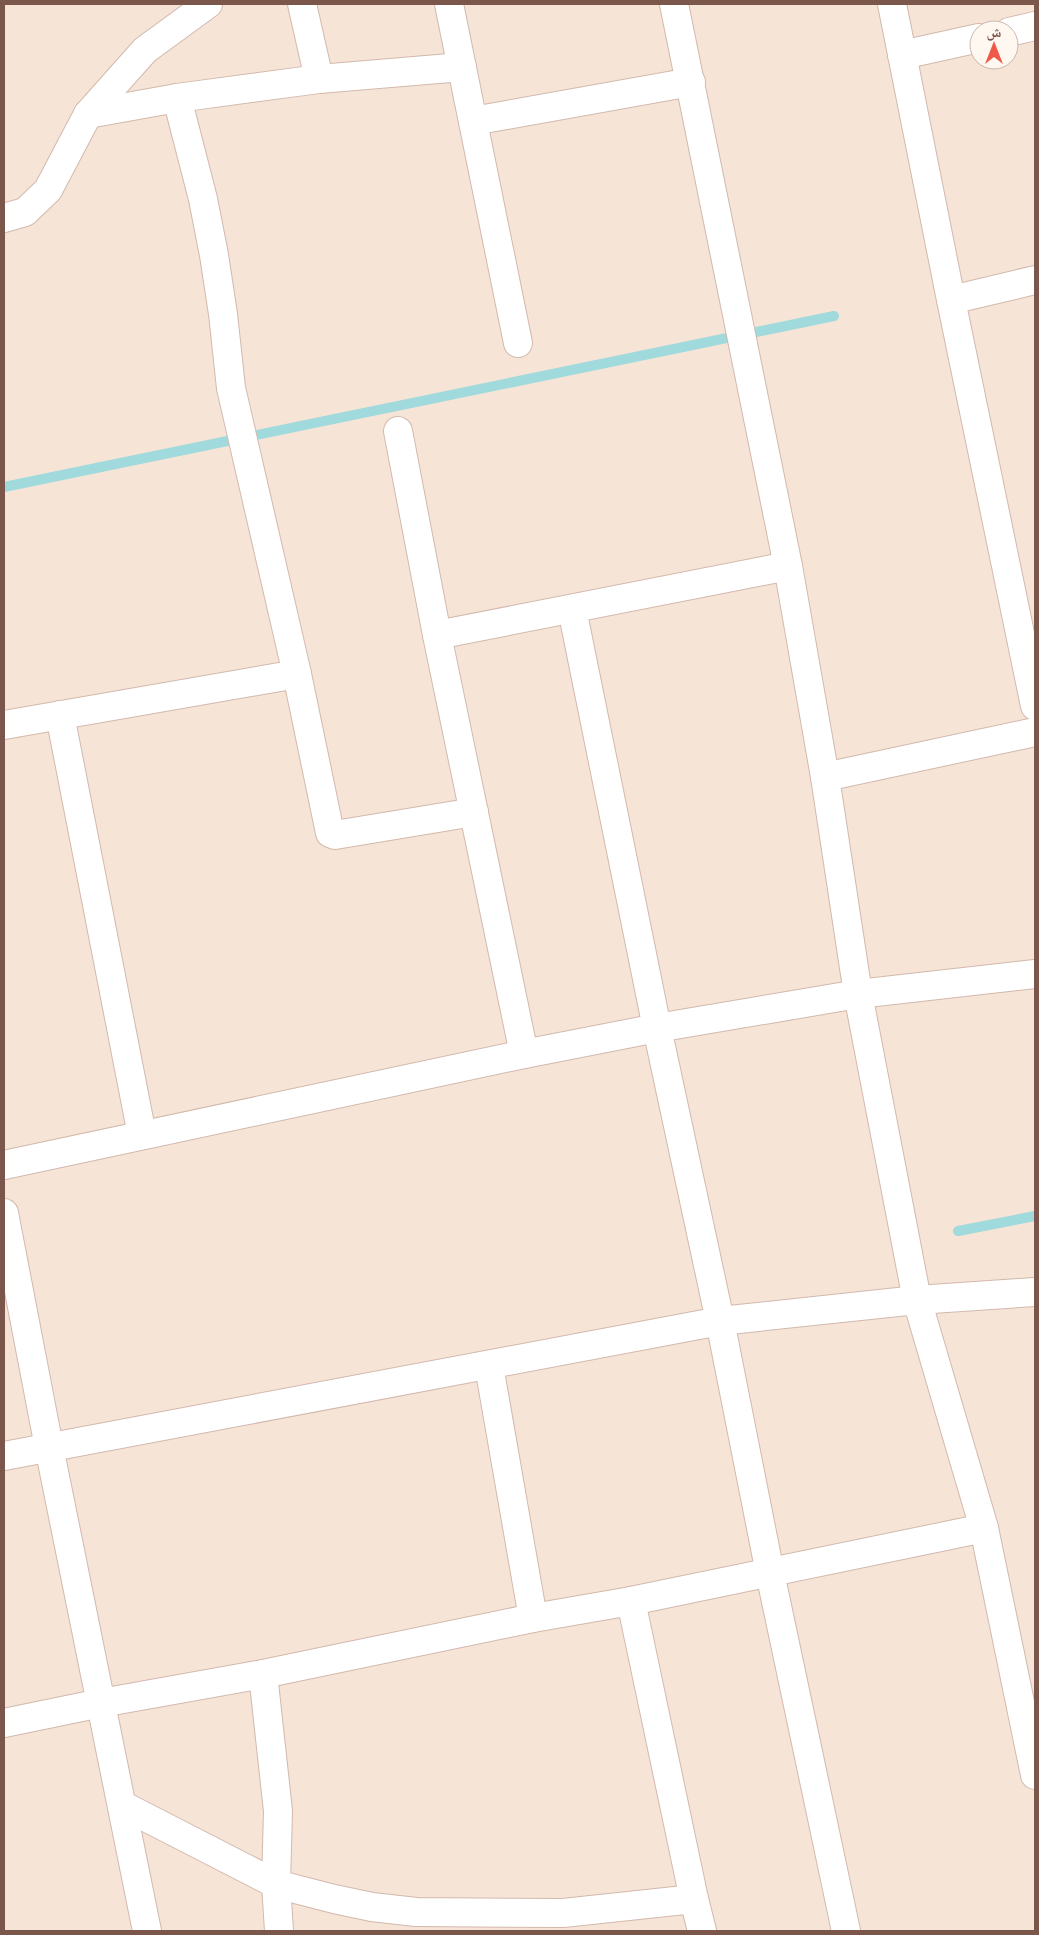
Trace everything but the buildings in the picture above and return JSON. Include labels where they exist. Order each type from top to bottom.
[{"type":"street","points":[[4,218],[25,212],[48,190],[88,114],[145,50],[208,4]]},
{"type":"street","points":[[302,4],[319,79]]},
{"type":"street","points":[[449,4],[518,343]]},
{"type":"street","points":[[674,4],[746,367],[788,566],[825,777],[858,994],[917,1300],[984,1528],[1035,1775]]},
{"type":"street","points":[[892,4],[1035,706]]},
{"type":"street","points":[[1019,30],[1035,26]]},
{"type":"street","points":[[902,54],[969,40]]},
{"type":"street","points":[[88,114],[177,98],[319,79],[462,67]]},
{"type":"street","points":[[473,120],[691,82]]},
{"type":"street","points":[[177,98],[203,198],[212,245],[223,314],[231,388],[297,674],[330,833],[335,835],[474,812]]},
{"type":"street","points":[[951,300],[1035,280]]},
{"type":"street","points":[[398,431],[437,635],[524,1054]]},
{"type":"street","points":[[437,635],[788,566]]},
{"type":"street","points":[[572,609],[657,1028],[720,1321],[770,1573],[846,1931]]},
{"type":"street","points":[[4,725],[297,674]]},
{"type":"street","points":[[60,715],[142,1134]]},
{"type":"street","points":[[825,777],[1035,732]]},
{"type":"street","points":[[4,1165],[142,1134],[657,1028],[858,994],[1035,974]]},
{"type":"street","points":[[4,1213],[49,1447],[147,1931]]},
{"type":"street","points":[[4,1456],[720,1321],[917,1300],[1035,1292]]},
{"type":"street","points":[[489,1366],[533,1618]]},
{"type":"street","points":[[4,1723],[263,1674],[533,1618],[631,1601],[984,1528]]},
{"type":"street","points":[[631,1601],[702,1931]]},
{"type":"street","points":[[263,1674],[278,1811],[276,1884],[279,1931]]},
{"type":"street","points":[[122,1806],[276,1884],[334,1899],[416,1912],[565,1922],[694,1899]]},
{"type":"shaded area","points":[[4,4],[1035,4],[1035,1931],[4,1931]]},
{"type":"waterway","points":[[4,487],[834,316]]},
{"type":"waterway","points":[[958,1231],[1035,1216]]}]
